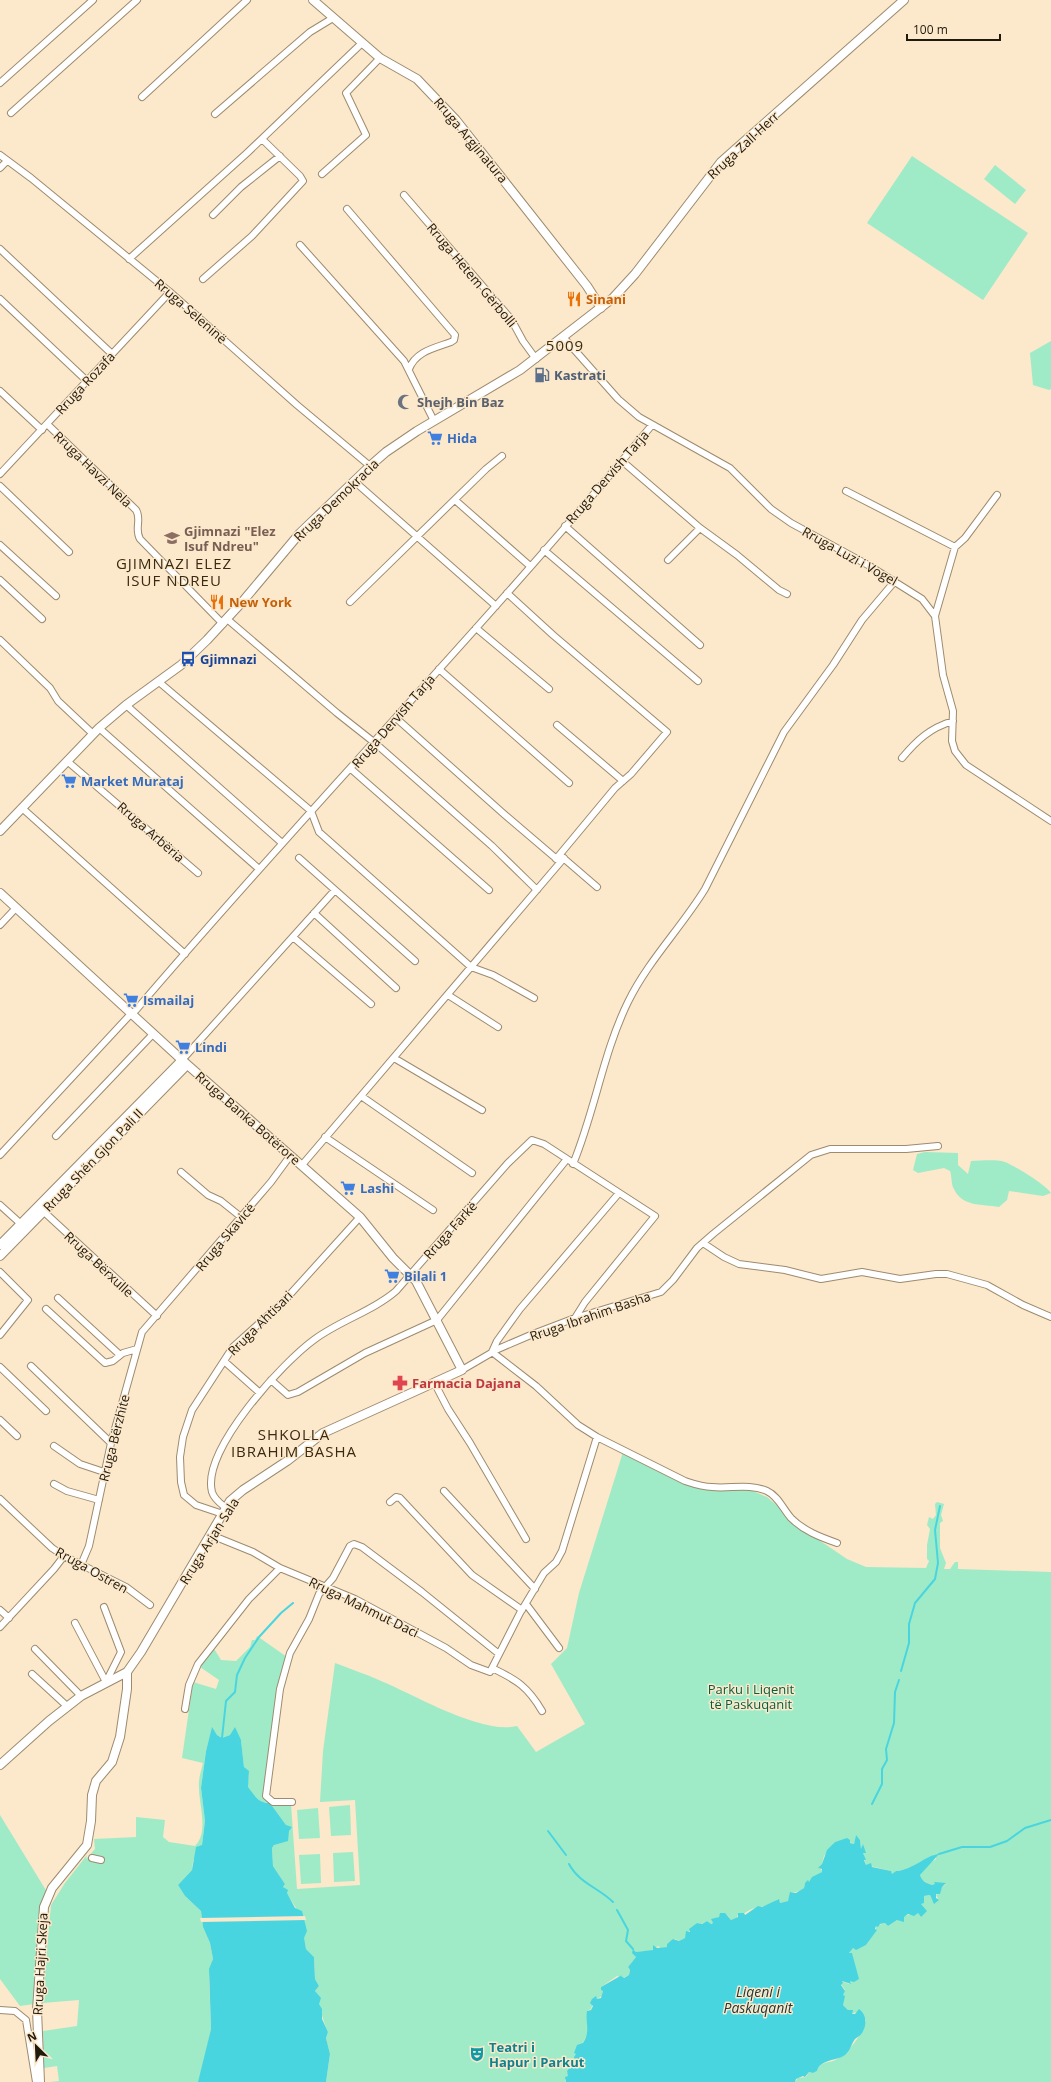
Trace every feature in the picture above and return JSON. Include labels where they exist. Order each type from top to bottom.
[{"type":"street","points":[[0,83],[93,0]]},
{"type":"street","points":[[11,113],[137,0]]},
{"type":"street","points":[[142,97],[247,0]]},
{"type":"street","name":"Rruga Argjinatura","points":[[313,0],[380,58],[417,79],[456,120],[588,286],[601,308]]},
{"type":"street","name":"Rruga Zall-Herr","points":[[601,308],[625,288],[720,162],[904,0]]},
{"type":"street","points":[[214,114],[310,32],[333,18]]},
{"type":"street","points":[[129,258],[262,139],[362,43]]},
{"type":"street","points":[[322,174],[366,135],[346,93],[380,58]]},
{"type":"street","points":[[203,279],[247,241],[303,182],[300,176],[262,139]]},
{"type":"street","name":"Rruga Seleninë","points":[[0,155],[31,178],[170,292],[303,410],[370,466]]},
{"type":"street","points":[[213,215],[241,187],[280,156]]},
{"type":"street","points":[[0,168],[7,161]]},
{"type":"street","name":"Rruga Hetem Gërbolli","points":[[404,195],[511,319],[523,341],[536,359]]},
{"type":"street","points":[[347,209],[455,335],[454,340],[451,342],[420,354],[409,369]]},
{"type":"street","points":[[300,245],[362,312],[409,369],[418,392],[434,421]]},
{"type":"street","points":[[0,249],[112,354]]},
{"type":"street","name":"Rruga Rozafa","points":[[1,470],[42,430],[170,292]]},
{"type":"street","points":[[0,299],[87,381]]},
{"type":"street","name":"Rruga Demokracia","points":[[0,831],[96,731],[126,705],[159,682],[192,655],[225,621],[300,533],[370,466],[401,441],[506,379],[536,359],[601,308]]},
{"type":"street","name":"Rruga Luzi i Vogel","points":[[564,338],[618,399],[638,417],[730,468],[771,509],[791,523],[895,581],[922,599],[935,616]]},
{"type":"street","points":[[0,391],[42,430]]},
{"type":"street","name":"Rruga Havzi Nela","points":[[47,424],[136,510],[139,518],[138,535],[140,539],[225,621],[374,743],[492,846],[537,890]]},
{"type":"street","name":"Rruga Dervish Tarja","points":[[0,1155],[131,1014],[282,843],[351,769],[496,606],[652,425]]},
{"type":"street","points":[[350,602],[502,456]]},
{"type":"street","points":[[622,461],[700,528],[737,555],[779,590],[787,594]]},
{"type":"street","points":[[354,480],[496,606]]},
{"type":"street","points":[[0,486],[69,552]]},
{"type":"street","points":[[846,491],[955,547]]},
{"type":"street","points":[[997,495],[964,538],[955,547],[935,616],[940,661],[953,711],[952,741],[955,751],[960,759],[1051,821]]},
{"type":"street","points":[[455,500],[530,566]]},
{"type":"street","points":[[565,526],[700,645]]},
{"type":"street","points":[[668,560],[700,528]]},
{"type":"street","points":[[0,545],[56,596]]},
{"type":"street","points":[[544,550],[698,681]]},
{"type":"street","points":[[0,580],[42,619]]},
{"type":"street","points":[[573,1164],[592,1113],[609,1054],[627,1003],[635,988],[649,965],[692,910],[705,889],[784,732],[833,665],[862,620],[895,581]]},
{"type":"street","points":[[302,1165],[394,1058],[425,1019],[448,995],[537,890],[615,788],[632,774],[667,732],[552,635],[507,593]]},
{"type":"street","points":[[476,628],[549,689]]},
{"type":"street","points":[[0,640],[50,688],[58,701],[96,731],[259,869]]},
{"type":"street","points":[[440,669],[569,783]]},
{"type":"street","points":[[159,682],[311,811],[319,832],[471,967],[493,975],[534,998]]},
{"type":"street","points":[[126,705],[282,843]]},
{"type":"street","points":[[396,718],[560,858],[597,887]]},
{"type":"street","points":[[902,758],[930,730],[953,721]]},
{"type":"street","points":[[557,725],[623,781]]},
{"type":"street","name":"Rruga Arbëria","points":[[67,761],[198,873]]},
{"type":"street","points":[[351,769],[489,890]]},
{"type":"street","points":[[22,808],[185,954]]},
{"type":"street","points":[[299,858],[416,961]]},
{"type":"street","points":[[185,1062],[314,913],[336,890]]},
{"type":"street","name":"Rruga Banka Botërore","points":[[0,893],[153,1034],[360,1217],[393,1258],[410,1274],[421,1289],[462,1370]]},
{"type":"street","points":[[0,925],[16,908]]},
{"type":"street","points":[[314,913],[396,988]]},
{"type":"street","points":[[293,937],[371,1004]]},
{"type":"street","points":[[448,995],[498,1027]]},
{"type":"street","points":[[56,1136],[153,1034]]},
{"type":"street","points":[[394,1058],[482,1110]]},
{"type":"street","name":"Rruga Shën Gjon Pali II","points":[[0,1256],[185,1062]]},
{"type":"street","name":"Rruga Shën Gjon Pali II","points":[[0,1245],[185,1062]]},
{"type":"street","points":[[361,1096],[472,1173]]},
{"type":"street","points":[[325,1137],[433,1210]]},
{"type":"street","name":"Rruga Farkë","points":[[224,1511],[212,1491],[217,1461],[223,1444],[280,1368],[314,1339],[346,1319],[386,1300],[529,1142],[535,1140],[539,1141],[655,1216],[585,1302],[575,1318]]},
{"type":"street","name":"Rruga Ibrahim Basha","points":[[462,1370],[492,1352],[575,1318],[661,1292],[673,1280],[691,1255],[703,1243],[800,1162],[820,1151],[841,1148],[906,1149],[938,1146]]},
{"type":"street","name":"Rruga Skavicë","points":[[157,1316],[271,1182],[290,1156]]},
{"type":"street","points":[[271,1380],[288,1395],[298,1392],[365,1354],[437,1320],[567,1159]]},
{"type":"street","points":[[181,1172],[208,1195],[221,1200],[241,1218]]},
{"type":"street","points":[[619,1193],[520,1309],[496,1341],[492,1352],[536,1386],[578,1425],[597,1437],[685,1481],[711,1487],[740,1486],[766,1490],[773,1495],[797,1523],[811,1533],[837,1543]]},
{"type":"street","points":[[0,1205],[21,1224]]},
{"type":"street","name":"Rruga Bërxulle","points":[[43,1211],[157,1316]]},
{"type":"street","name":"Rruga Ahtisari","points":[[224,1511],[196,1505],[187,1499],[183,1490],[180,1471],[180,1457],[187,1422],[201,1394],[233,1347],[284,1301],[360,1217]]},
{"type":"street","points":[[703,1243],[731,1261],[739,1264],[785,1270],[821,1279],[862,1272],[900,1279],[947,1274],[987,1285],[1023,1305],[1051,1316]]},
{"type":"street","points":[[0,1272],[28,1300],[0,1335]]},
{"type":"street","points":[[58,1298],[120,1355]]},
{"type":"street","points":[[46,1309],[100,1361],[109,1363],[120,1355],[137,1349]]},
{"type":"street","name":"Rruga Bërzhite","points":[[81,1565],[89,1546],[111,1443],[142,1332],[157,1316]]},
{"type":"street","points":[[224,1361],[260,1394]]},
{"type":"street","points":[[31,1366],[111,1443]]},
{"type":"street","points":[[0,1367],[46,1411]]},
{"type":"street","name":"Rruga Arjan Sala","points":[[127,1672],[141,1652],[230,1501],[243,1490],[287,1461],[323,1433],[462,1370]]},
{"type":"street","points":[[434,1382],[448,1409],[473,1448],[526,1539]]},
{"type":"street","points":[[0,1420],[18,1436]]},
{"type":"street","points":[[542,1711],[534,1698],[522,1684],[492,1668],[522,1610],[544,1573],[556,1562],[562,1551],[597,1437]]},
{"type":"street","points":[[54,1446],[80,1464],[104,1472]]},
{"type":"street","points":[[54,1484],[78,1495],[99,1500]]},
{"type":"street","points":[[444,1491],[535,1589]]},
{"type":"street","points":[[390,1502],[396,1497],[400,1498],[472,1575],[522,1610]]},
{"type":"street","name":"Rruga Ostren","points":[[0,1500],[52,1548],[81,1565],[126,1587],[150,1605]]},
{"type":"street","name":"Rruga Mahmut Daci","points":[[211,1535],[253,1552],[280,1568],[355,1599],[446,1648],[471,1665],[486,1671],[491,1671],[492,1668]]},
{"type":"street","points":[[292,1802],[273,1802],[266,1796],[280,1689],[290,1652],[324,1587],[332,1578],[350,1546],[354,1544],[362,1547],[422,1592],[499,1654]]},
{"type":"street","points":[[0,1627],[64,1556]]},
{"type":"street","points":[[185,1710],[189,1684],[198,1664],[248,1599],[280,1568]]},
{"type":"street","points":[[526,1604],[559,1648]]},
{"type":"street","points":[[104,1607],[121,1652],[106,1682]]},
{"type":"street","points":[[0,1610],[9,1618]]},
{"type":"street","points":[[74,1623],[106,1682]]},
{"type":"street","points":[[35,1649],[81,1696]]},
{"type":"street","points":[[0,1765],[81,1696],[127,1672]]},
{"type":"street","name":"Rruga Hajri Skeja","points":[[40,2082],[37,2010],[44,1907],[52,1888],[87,1845],[91,1821],[92,1795],[96,1781],[112,1762],[120,1737],[128,1680],[127,1672]]},
{"type":"street","points":[[32,1674],[68,1707]]},
{"type":"street","name":"Rruga Hajri Skeja","points":[[116,1677],[121,1683],[125,1700]]},
{"type":"street","points":[[92,1858],[101,1860]]},
{"type":"street","points":[[0,2010],[16,2011],[26,2020],[36,2082]]},
{"type":"green space","points":[[912,156],[1028,233],[983,300],[867,223]]},
{"type":"green space","points":[[995,165],[1026,190],[1015,204],[984,179]]},
{"type":"green space","points":[[1051,341],[1051,389],[1049,390],[1033,385],[1030,353]]},
{"type":"green space","points":[[925,1152],[958,1153],[958,1165],[968,1174],[971,1161],[992,1160],[1005,1162],[1030,1176],[1051,1193],[1043,1196],[1009,1191],[1007,1200],[999,1207],[973,1204],[962,1199],[958,1195],[952,1185],[950,1171],[944,1168],[918,1173],[913,1170],[917,1154]]},
{"type":"green space","name":"Parku i Liqenit të Paskuqanit","points":[[623,1452],[683,1483],[748,1489],[767,1497],[810,1534],[847,1559],[866,1567],[926,1568],[929,1561],[927,1559],[927,1545],[930,1529],[927,1525],[929,1517],[933,1519],[936,1515],[935,1504],[937,1502],[944,1504],[941,1515],[943,1521],[940,1523],[940,1548],[946,1563],[944,1569],[950,1569],[955,1562],[958,1562],[958,1569],[1051,1572],[1051,2082],[795,2082],[798,2078],[806,2077],[809,2072],[813,2073],[817,2071],[820,2065],[842,2056],[855,2042],[862,2031],[866,2020],[857,2012],[852,2014],[851,2010],[848,2010],[843,2005],[843,1994],[845,1991],[843,1990],[845,1990],[841,1984],[843,1983],[841,1981],[849,1984],[851,1983],[849,1980],[853,1981],[858,1979],[852,1954],[849,1953],[851,1949],[866,1945],[876,1930],[876,1926],[885,1923],[888,1926],[897,1920],[903,1920],[904,1916],[918,1913],[921,1917],[921,1904],[924,1896],[930,1895],[933,1901],[938,1899],[936,1895],[946,1884],[932,1885],[921,1880],[920,1875],[929,1864],[936,1859],[935,1854],[917,1865],[896,1871],[892,1875],[891,1871],[866,1865],[863,1845],[861,1850],[860,1840],[856,1836],[854,1844],[844,1840],[835,1842],[824,1856],[822,1864],[819,1868],[822,1872],[809,1882],[805,1883],[804,1888],[798,1892],[791,1892],[788,1901],[780,1903],[778,1899],[770,1904],[738,1915],[736,1919],[731,1920],[728,1916],[721,1913],[719,1917],[712,1920],[713,1923],[710,1924],[707,1921],[701,1924],[697,1923],[687,1933],[685,1938],[679,1941],[675,1939],[667,1944],[667,1947],[661,1948],[658,1946],[651,1951],[636,1952],[633,1949],[636,1957],[628,1967],[630,1970],[629,1975],[623,1978],[617,1976],[601,1987],[603,1991],[602,1996],[597,1999],[595,1997],[591,2009],[587,2011],[589,2031],[577,2054],[576,2061],[574,2064],[572,2061],[567,2071],[569,2076],[565,2080],[566,2082],[326,2082],[330,2054],[326,2038],[328,2032],[315,1991],[319,1986],[315,1979],[314,1957],[306,1949],[296,1908],[283,1887],[285,1884],[273,1866],[272,1848],[286,1825],[270,1803],[262,1802],[247,1787],[249,1774],[244,1767],[241,1740],[230,1735],[222,1738],[217,1735],[212,1728],[206,1751],[201,1788],[205,1821],[202,1845],[193,1861],[192,1870],[178,1885],[185,1896],[201,1911],[203,1927],[210,1943],[213,1959],[209,1976],[211,2029],[200,2078],[198,2082],[50,2082],[59,2081],[57,2066],[44,2068],[43,2031],[77,2026],[79,2000],[42,2003],[51,1905],[65,1883],[87,1855],[86,1859],[95,1849],[94,1839],[136,1837],[136,1817],[165,1820],[163,1837],[169,1842],[195,1846],[199,1840],[202,1833],[202,1818],[199,1782],[203,1763],[182,1758],[193,1682],[216,1689],[219,1680],[200,1667],[213,1647],[221,1660],[236,1661],[250,1647],[252,1640],[255,1640],[257,1636],[287,1657],[264,1797],[272,1804],[291,1804],[297,1889],[360,1885],[355,1800],[320,1802],[323,1751],[335,1663],[375,1678],[430,1704],[468,1719],[486,1725],[503,1727],[517,1726],[536,1752],[585,1724],[551,1664],[567,1648],[579,1593]]},
{"type":"green space","points":[[350,1805],[351,1835],[331,1836],[329,1807]]},
{"type":"green space","points":[[318,1808],[320,1838],[299,1839],[297,1810]]},
{"type":"green space","points":[[0,1815],[47,1892],[34,2004],[20,2006],[0,1979]]},
{"type":"green space","points":[[353,1852],[355,1881],[334,1882],[333,1853]]},
{"type":"green space","points":[[320,1854],[321,1883],[301,1884],[299,1855]]},
{"type":"water","points":[[212,1727],[217,1735],[222,1738],[230,1735],[235,1727],[241,1740],[244,1767],[249,1771],[248,1787],[262,1802],[270,1803],[286,1825],[292,1827],[289,1831],[288,1841],[274,1845],[272,1848],[273,1866],[285,1884],[283,1887],[288,1890],[287,1893],[295,1908],[302,1911],[307,1931],[304,1938],[306,1949],[314,1957],[315,1979],[319,1986],[315,1991],[321,1998],[319,2004],[322,2009],[322,2019],[328,2032],[326,2038],[330,2054],[326,2082],[198,2082],[211,2029],[209,1969],[213,1959],[210,1943],[203,1927],[201,1911],[185,1896],[178,1885],[192,1870],[196,1847],[202,1845],[205,1821],[201,1788],[206,1751]]},
{"type":"water","name":"Liqeni i Paskuqanit","points":[[856,1835],[860,1840],[861,1849],[863,1844],[866,1853],[863,1853],[866,1860],[864,1860],[866,1865],[871,1863],[872,1867],[891,1871],[892,1874],[939,1854],[920,1875],[923,1881],[932,1885],[935,1884],[934,1882],[946,1883],[942,1887],[940,1894],[936,1894],[936,1898],[939,1900],[934,1904],[930,1895],[924,1896],[924,1903],[921,1904],[927,1911],[921,1917],[918,1913],[914,1916],[908,1914],[904,1917],[904,1922],[897,1920],[888,1926],[885,1923],[880,1924],[878,1927],[876,1926],[875,1929],[877,1930],[866,1945],[856,1950],[853,1948],[849,1953],[852,1953],[859,1979],[854,1982],[850,1981],[851,1984],[842,1981],[843,1983],[841,1985],[845,1991],[843,1995],[845,1996],[843,2005],[848,2010],[853,2010],[852,2014],[855,2014],[859,2009],[862,2011],[865,2017],[865,2027],[845,2055],[825,2062],[817,2071],[813,2073],[809,2072],[805,2077],[803,2076],[796,2079],[795,2082],[566,2082],[565,2077],[568,2076],[567,2071],[573,2061],[574,2064],[576,2061],[574,2057],[576,2054],[574,2053],[577,2045],[583,2043],[587,2035],[587,2011],[591,2010],[593,2006],[590,2003],[592,1999],[596,1996],[597,1999],[601,1998],[603,1991],[601,1990],[601,1987],[622,1975],[621,1976],[624,1978],[629,1975],[630,1970],[628,1967],[636,1957],[632,1953],[633,1949],[636,1952],[653,1950],[653,1945],[657,1948],[667,1947],[667,1944],[673,1939],[679,1941],[685,1938],[686,1931],[690,1932],[689,1929],[697,1923],[702,1924],[707,1921],[711,1924],[713,1923],[711,1919],[719,1917],[720,1913],[725,1913],[731,1920],[738,1917],[738,1913],[744,1913],[745,1915],[758,1906],[762,1907],[779,1899],[780,1903],[788,1901],[790,1892],[796,1893],[804,1888],[805,1883],[808,1880],[809,1882],[812,1877],[822,1872],[822,1869],[818,1868],[822,1864],[827,1850],[835,1842],[847,1838],[850,1840],[850,1843],[854,1844]]},
{"type":"pier","points":[[305,1916],[306,1920],[201,1922],[200,1918]]},
{"type":"waterway","points":[[901,1671],[909,1643],[909,1624],[915,1603],[935,1579],[938,1563],[935,1530],[940,1506]]},
{"type":"waterway","points":[[222,1738],[226,1701],[235,1692],[237,1675],[245,1658],[259,1637],[281,1613],[293,1603]]},
{"type":"waterway","points":[[872,1804],[882,1784],[882,1769],[887,1760],[886,1749],[894,1723],[895,1692],[899,1680]]},
{"type":"waterway","points":[[939,1854],[962,1847],[990,1847],[1007,1841],[1025,1828],[1051,1820]]},
{"type":"waterway","points":[[548,1831],[566,1855]]},
{"type":"waterway","points":[[569,1864],[578,1876],[613,1902]]},
{"type":"waterway","points":[[617,1910],[628,1930],[626,1941],[633,1949]]},
{"type":"place","name":"Sinani","points":[[574,299]]},
{"type":"place","name":"Kastrati","points":[[542,375]]},
{"type":"place","name":"Shejh Bin Baz","points":[[405,402]]},
{"type":"place","name":"Hida","points":[[435,438]]},
{"type":"place","name":"Gjimnazi \"Elez Isuf Ndreu\"","points":[[172,538]]},
{"type":"place","name":"New York","points":[[217,602]]},
{"type":"place","name":"Gjimnazi","points":[[188,659]]},
{"type":"place","name":"Market Murataj","points":[[69,781]]},
{"type":"place","name":"Ismailaj","points":[[131,1000]]},
{"type":"place","name":"Lindi","points":[[183,1047]]},
{"type":"place","name":"Lashi","points":[[348,1188]]},
{"type":"place","name":"Bilali 1","points":[[392,1276]]},
{"type":"place","name":"Farmacia Dajana","points":[[400,1383]]},
{"type":"place","name":"Teatri i Hapur i Parkut","points":[[477,2054]]},
{"type":"district","name":"5009","points":[[565,345]]},
{"type":"district","name":"GJIMNAZI ELEZ ISUF NDREU","points":[[174,572]]},
{"type":"district","name":"SHKOLLA IBRAHIM BASHA","points":[[294,1442]]}]
